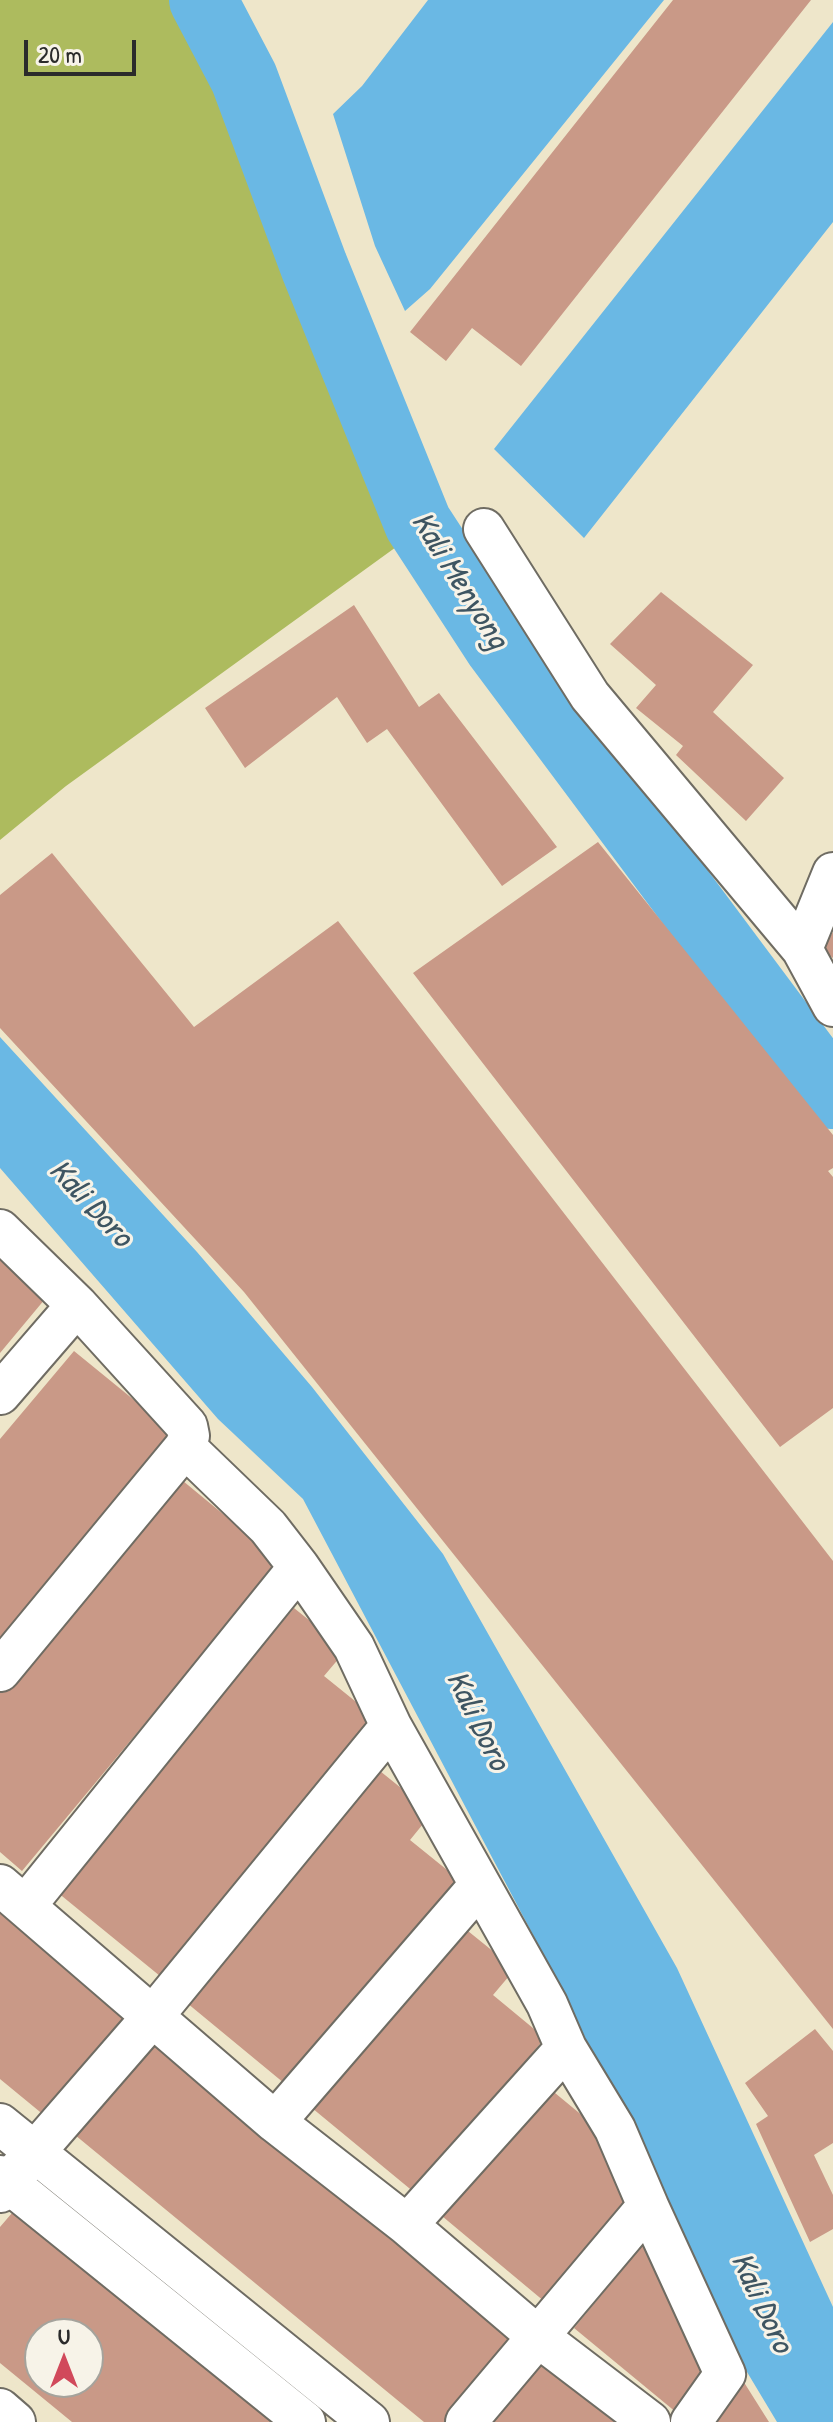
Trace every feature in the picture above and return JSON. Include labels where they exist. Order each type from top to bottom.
[{"type":"street","points":[[484,529],[590,696],[802,949],[833,1006]]},
{"type":"street","points":[[802,949],[833,873]]},
{"type":"street","points":[[0,1230],[77,1305],[187,1426],[189,1436],[185,1447],[0,1671]]},
{"type":"street","points":[[0,1394],[77,1305]]},
{"type":"street","points":[[185,1447],[268,1527],[354,1647],[391,1726],[547,2004],[566,2048],[615,2129],[725,2374],[691,2422]]},
{"type":"street","points":[[299,1567],[13,1895],[275,2122],[407,2225],[536,2335],[650,2422]]},
{"type":"street","points":[[305,2422],[3,2184],[153,2016],[391,1726]]},
{"type":"street","points":[[275,2122],[479,1886]]},
{"type":"street","points":[[407,2225],[566,2048]]},
{"type":"street","points":[[0,2124],[369,2422]]},
{"type":"street","points":[[466,2422],[536,2335],[648,2206]]},
{"type":"street","points":[[0,2409],[15,2422]]},
{"type":"green space","points":[[0,0],[179,0],[216,74],[287,273],[403,542],[66,786],[0,840]]},
{"type":"water","points":[[428,0],[664,0],[430,289],[405,311],[375,246],[333,114],[362,86]]},
{"type":"water","points":[[833,22],[833,222],[584,538],[494,449]]},
{"type":"water","name":"Kali Doro","points":[[0,1037],[197,1252],[312,1387],[443,1554],[677,1968],[833,2307],[833,2422],[777,2422],[705,2302],[572,2009],[303,1499],[218,1419],[0,1168]]},
{"type":"building","points":[[673,0],[811,0],[521,366],[472,328],[446,361],[410,332]]},
{"type":"building","points":[[661,592],[753,665],[713,712],[784,778],[746,821],[676,755],[683,746],[636,708],[656,685],[610,644]]},
{"type":"building","points":[[354,605],[419,707],[439,693],[557,847],[502,886],[387,729],[367,743],[337,697],[245,768],[205,708]]},
{"type":"building","points":[[598,842],[833,1135],[833,1168],[828,1171],[833,1177],[833,1408],[780,1447],[413,973]]},
{"type":"building","points":[[52,853],[194,1027],[338,921],[833,1561],[833,2029],[244,1292],[0,1028],[0,895]]},
{"type":"building","points":[[833,932],[833,958],[822,950]]},
{"type":"building","points":[[0,1242],[55,1287],[0,1353]]},
{"type":"building","points":[[74,1351],[177,1435],[0,1647],[0,1439]]},
{"type":"building","points":[[177,1476],[280,1561],[22,1871],[0,1852],[0,1688]]},
{"type":"building","points":[[294,1608],[346,1650],[324,1676],[376,1718],[160,1976],[57,1892]]},
{"type":"building","points":[[380,1771],[432,1813],[410,1840],[462,1882],[290,2088],[187,2003]]},
{"type":"building","points":[[0,1906],[131,2014],[45,2116],[0,2079]]},
{"type":"building","points":[[463,1927],[515,1969],[493,1995],[545,2038],[415,2193],[312,2108]]},
{"type":"building","points":[[815,2029],[833,2051],[833,2143],[814,2155],[833,2195],[833,2229],[810,2242],[756,2124],[768,2116],[745,2083]]},
{"type":"building","points":[[160,2033],[524,2332],[449,2422],[424,2422],[75,2135]]},
{"type":"building","points":[[549,2088],[601,2131],[632,2198],[545,2302],[442,2216]]},
{"type":"building","points":[[18,2206],[282,2422],[72,2422],[43,2398],[104,2398],[104,2318],[24,2318],[24,2383],[0,2363],[0,2227]]},
{"type":"building","points":[[642,2246],[668,2267],[718,2364],[677,2413],[574,2328]]},
{"type":"building","points":[[546,2353],[629,2422],[489,2422]]},
{"type":"building","points":[[740,2376],[769,2422],[697,2422]]},
{"type":"waterway","name":"Kali Menyong","points":[[203,0],[244,78],[314,266],[418,523],[498,646],[833,1095]]}]
